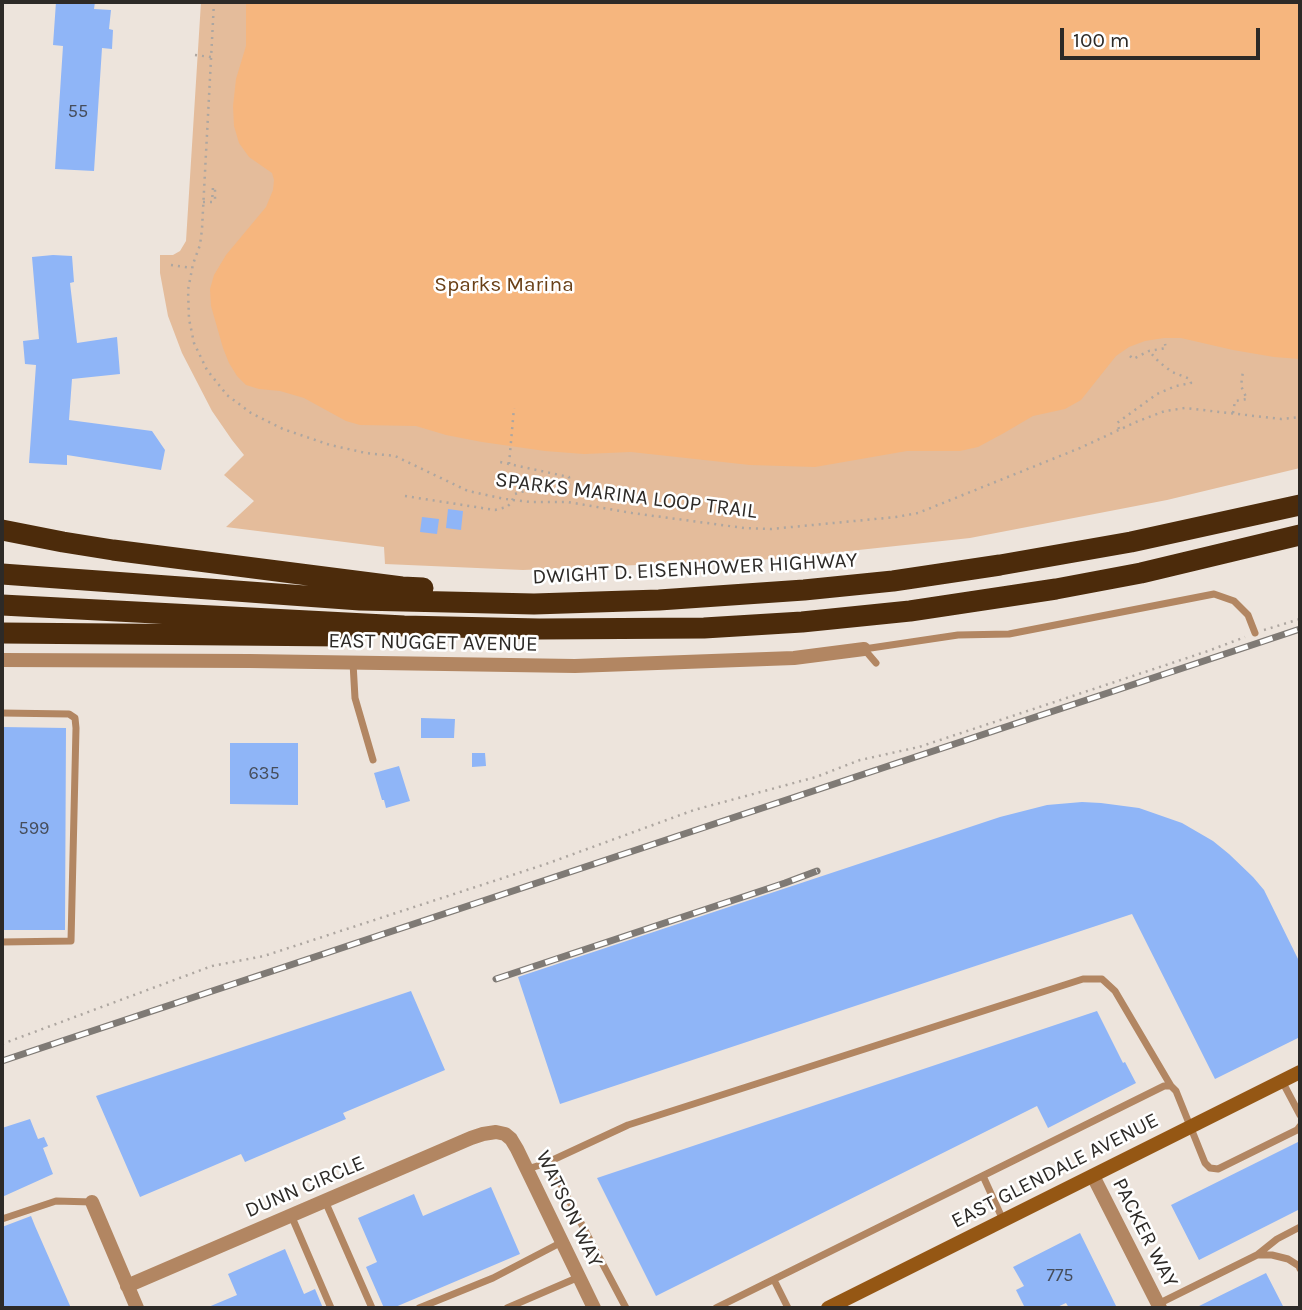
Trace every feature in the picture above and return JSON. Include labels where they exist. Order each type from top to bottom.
[{"type":"highway","name":"DWIGHT D. EISENHOWER HIGHWAY","points":[[2,574],[360,600],[534,604],[659,600],[804,590],[906,579],[1131,542],[1300,505]]},
{"type":"highway","points":[[2,530],[100,548],[402,587],[452,590],[610,590],[659,600]]},
{"type":"highway","points":[[2,604],[404,626],[704,628],[910,611],[1056,589],[1141,573],[1300,535]]},
{"type":"highway","points":[[2,633],[519,639],[629,638],[704,628]]},
{"type":"street","name":"EAST NUGGET AVENUE","points":[[2,660],[643,665],[794,657],[864,649]]},
{"type":"street","name":"EAST GLENDALE AVENUE","points":[[828,1308],[1300,1072]]},
{"type":"street","name":"DUNN CIRCLE","points":[[127,1286],[471,1138],[491,1132],[501,1133]]},
{"type":"street","name":"WATSON WAY","points":[[501,1133],[511,1139],[594,1308]]},
{"type":"street","name":"PACKER WAY","points":[[1093,1176],[1159,1306]]},
{"type":"street","points":[[92,1202],[137,1308]]},
{"type":"lane","points":[[864,649],[958,635],[1009,634],[1214,594],[1234,601],[1248,615],[1255,633]]},
{"type":"lane","points":[[864,649],[876,663]]},
{"type":"lane","points":[[354,663],[355,698],[373,760]]},
{"type":"lane","points":[[2,713],[69,714],[75,718],[76,728],[71,941],[2,942]]},
{"type":"lane","points":[[526,1169],[544,1164],[628,1125],[1083,979],[1102,979],[1115,990],[1171,1086],[1177,1091],[1205,1163],[1210,1168],[1218,1169],[1297,1130],[1300,1126]]},
{"type":"lane","points":[[1282,1081],[1300,1115]]},
{"type":"lane","points":[[716,1308],[1164,1086],[1171,1086]]},
{"type":"lane","points":[[544,1164],[553,1170],[626,1308]]},
{"type":"lane","points":[[983,1176],[1004,1220]]},
{"type":"lane","points":[[2,1219],[56,1201],[92,1202]]},
{"type":"lane","points":[[325,1201],[372,1308]]},
{"type":"lane","points":[[291,1215],[331,1308]]},
{"type":"lane","points":[[1159,1306],[1256,1255],[1277,1239],[1300,1227]]},
{"type":"lane","points":[[419,1308],[492,1278],[562,1242]]},
{"type":"lane","points":[[1256,1255],[1288,1259],[1300,1269]]},
{"type":"lane","points":[[507,1308],[579,1277]]},
{"type":"lane","points":[[774,1280],[788,1308]]},
{"type":"path","name":"SPARKS MARINA LOOP TRAIL","points":[[214,2],[200,245],[188,290],[189,319],[194,343],[207,370],[227,395],[251,413],[284,429],[330,445],[395,456],[468,491],[513,500],[568,502],[744,528],[771,529],[918,513],[1165,411],[1185,408],[1281,419],[1300,417]]},
{"type":"path","points":[[195,55],[211,57]]},
{"type":"path","points":[[203,202],[212,202],[213,187],[215,199]]},
{"type":"path","points":[[171,265],[192,268]]},
{"type":"path","points":[[1130,356],[1133,359],[1149,351],[1166,348],[1165,344]]},
{"type":"path","points":[[1119,429],[1117,423],[1157,394],[1191,383],[1190,379],[1172,372],[1149,351]]},
{"type":"path","points":[[1233,413],[1235,401],[1247,399],[1241,386],[1243,371]]},
{"type":"path","points":[[509,464],[514,408]]},
{"type":"path","points":[[405,496],[495,510],[507,507],[515,494],[520,492],[569,487],[569,477],[500,462]]},
{"type":"path","points":[[2,1044],[212,966],[277,951],[546,864],[694,810],[816,777],[860,760],[919,747],[1300,619]]},
{"type":"green space","name":"Sparks Marina","points":[[201,2],[1300,2],[1300,468],[1167,500],[970,538],[775,559],[523,570],[385,564],[384,547],[226,527],[254,501],[224,475],[244,455],[212,411],[182,353],[168,316],[160,273],[160,255],[173,255],[180,251],[186,241]]},
{"type":"shaded area","name":"Sparks Marina","points":[[246,2],[1300,2],[1300,359],[1233,350],[1181,338],[1145,341],[1116,356],[1081,400],[1065,409],[1033,416],[978,447],[960,451],[907,451],[815,467],[750,465],[631,452],[584,454],[545,451],[482,442],[416,426],[360,425],[346,421],[304,398],[246,385],[229,363],[211,306],[210,289],[214,275],[226,255],[266,207],[273,190],[272,173],[249,157],[239,143],[234,126],[236,79],[246,46]]},
{"type":"building","points":[[56,2],[95,2],[94,9],[111,10],[109,29],[113,30],[112,49],[102,48],[94,171],[55,169],[63,46],[53,45]]},
{"type":"building","points":[[72,256],[74,282],[70,283],[77,343],[117,337],[120,374],[72,379],[69,420],[152,431],[165,450],[161,470],[67,455],[67,465],[29,463],[36,365],[25,364],[23,341],[39,339],[32,257]]},
{"type":"building","points":[[448,509],[463,511],[461,530],[446,528]]},
{"type":"building","points":[[422,517],[439,519],[437,534],[420,532]]},
{"type":"building","points":[[421,718],[455,719],[454,738],[421,738]]},
{"type":"building","points":[[2,727],[66,728],[65,930],[2,930]]},
{"type":"building","points":[[230,743],[298,743],[298,805],[230,804]]},
{"type":"building","points":[[472,753],[485,753],[486,766],[472,767]]},
{"type":"building","points":[[399,766],[410,801],[386,808],[374,773]]},
{"type":"building","points":[[1082,802],[1139,808],[1182,823],[1213,841],[1253,877],[1264,890],[1300,963],[1300,1037],[1215,1079],[1132,914],[560,1104],[518,977],[1000,817],[1047,805]]},
{"type":"building","points":[[411,991],[445,1070],[343,1113],[346,1119],[245,1162],[241,1154],[140,1197],[96,1096]]},
{"type":"building","points":[[1097,1011],[1136,1083],[1048,1128],[1037,1106],[656,1296],[597,1178]]},
{"type":"building","points":[[30,1119],[38,1139],[44,1137],[48,1146],[43,1148],[53,1174],[2,1197],[2,1128]]},
{"type":"building","points":[[1300,1141],[1300,1209],[1199,1260],[1171,1205]]},
{"type":"building","points":[[491,1187],[520,1254],[393,1308],[384,1308],[366,1267],[377,1262],[358,1218],[414,1194],[423,1216]]},
{"type":"building","points":[[31,1216],[71,1308],[2,1308],[2,1227]]},
{"type":"building","points":[[1080,1233],[1117,1308],[1069,1308],[1066,1303],[1055,1308],[1025,1308],[1016,1290],[1024,1286],[1013,1267]]},
{"type":"building","points":[[285,1249],[304,1294],[315,1289],[323,1308],[206,1308],[237,1295],[228,1274]]},
{"type":"building","points":[[1266,1273],[1284,1308],[1195,1308]]},
{"type":"railway","points":[[2,1061],[1300,629]]},
{"type":"railway","points":[[496,979],[817,871]]}]
